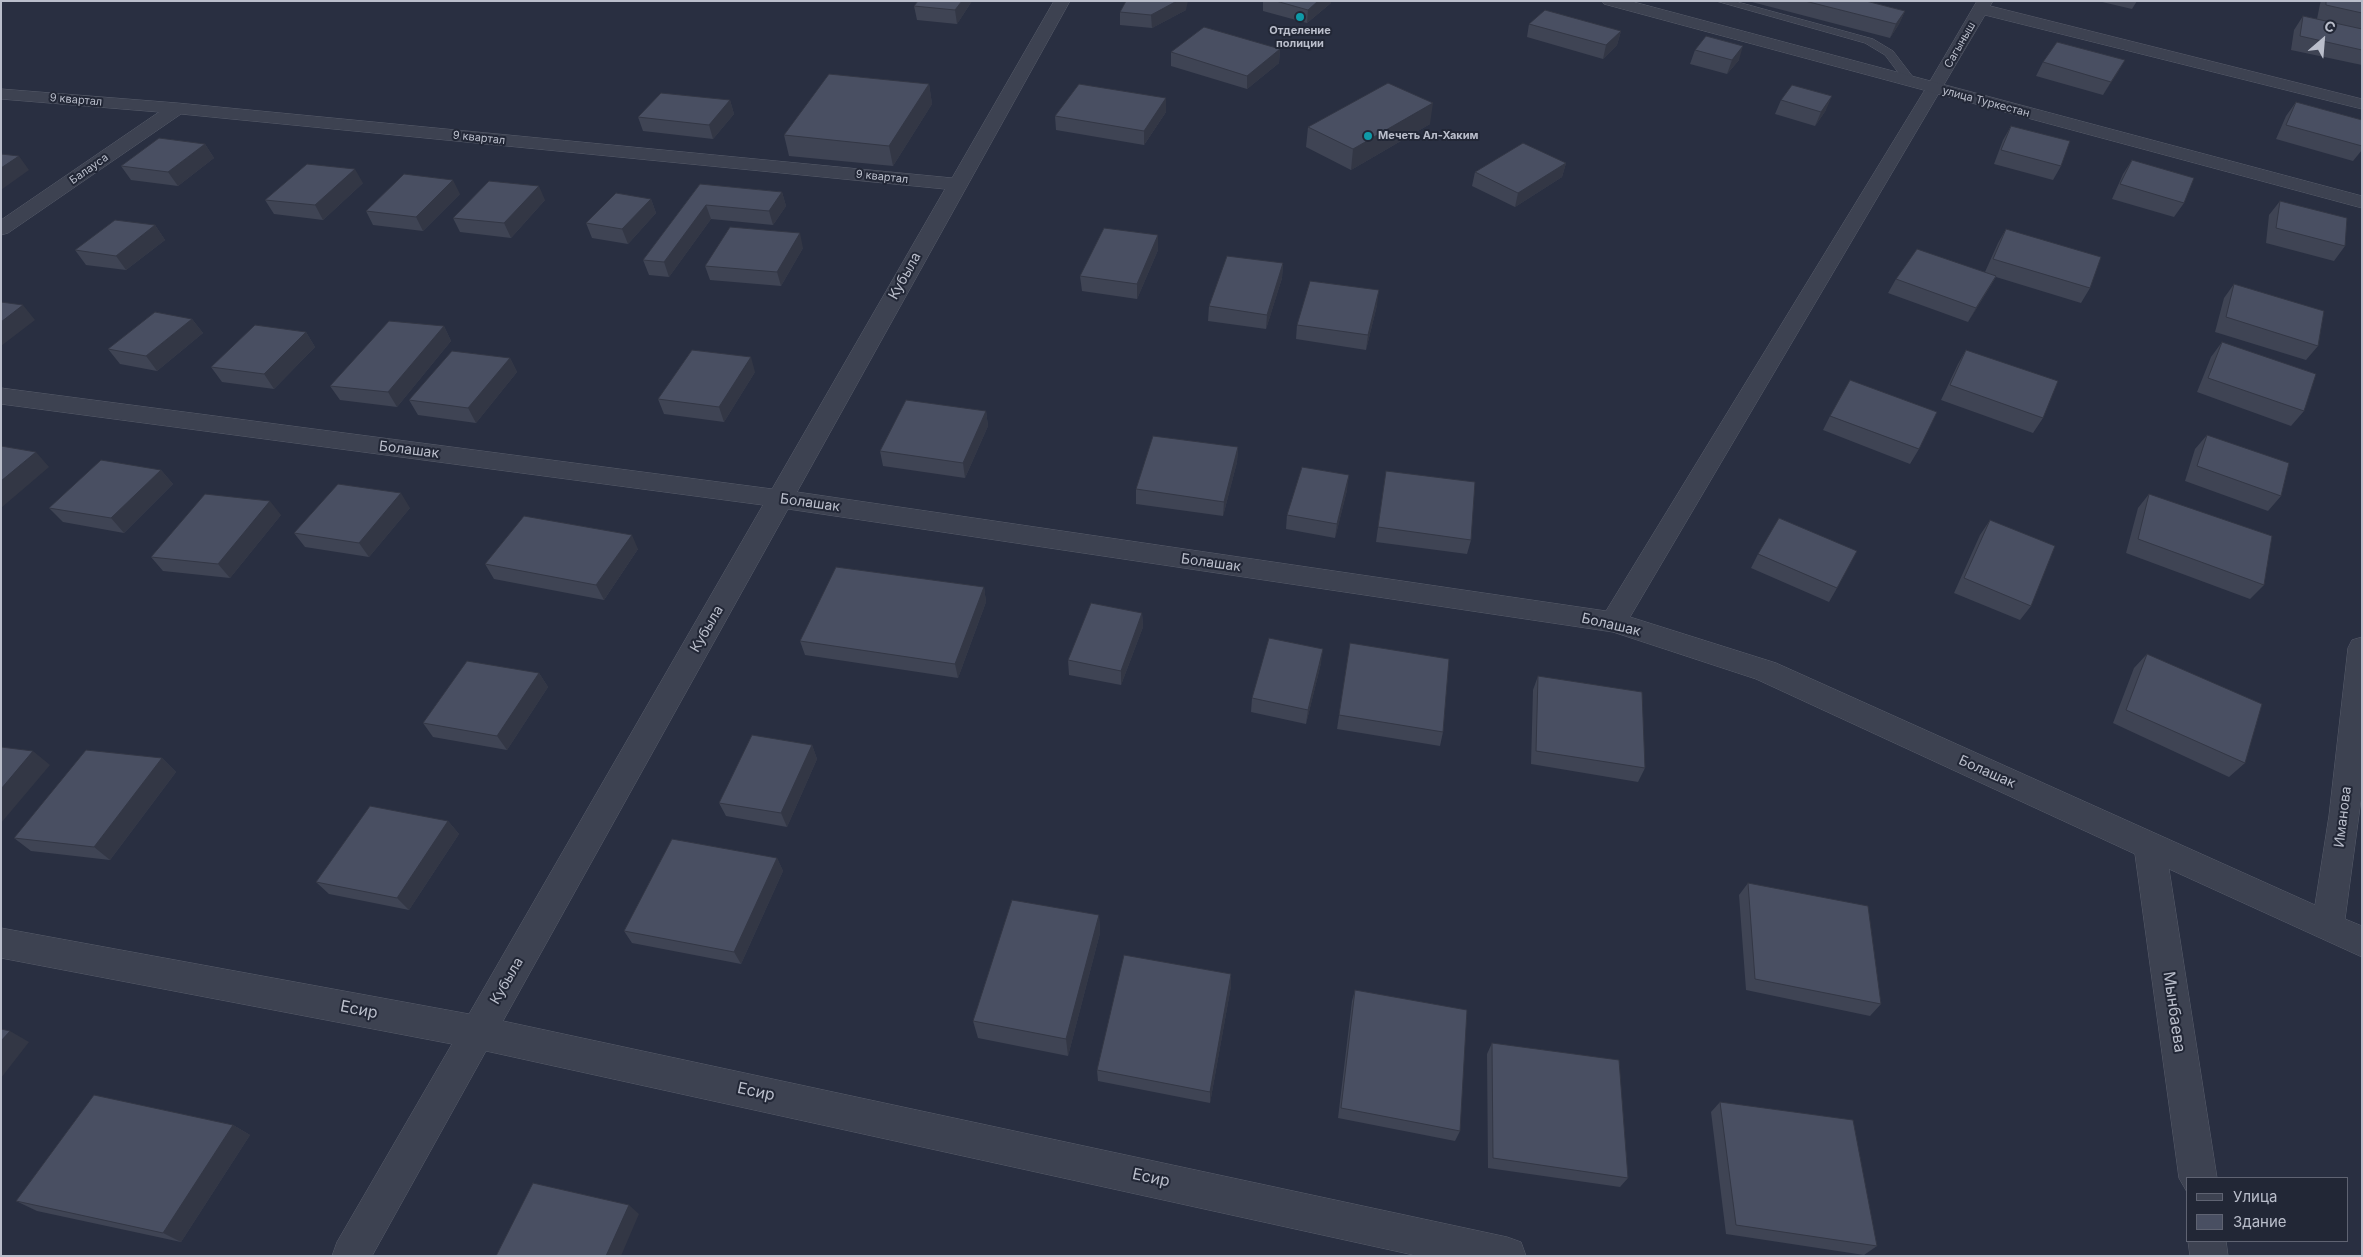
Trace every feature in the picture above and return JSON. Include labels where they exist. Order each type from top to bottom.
[{"type":"street","name":"Кубыла","points":[[351,1256],[780,499],[956,184],[1062,1]]},
{"type":"street","name":"улица Туркестан","points":[[1610,1],[2362,202]]},
{"type":"street","name":"Сагыныш","points":[[1613,622],[1935,88],[1983,5]]},
{"type":"street","points":[[1983,5],[2362,104]]},
{"type":"street","name":"9 квартал","points":[[1,94],[177,108],[956,184]]},
{"type":"street","name":"Балауса","points":[[1,229],[177,108]]},
{"type":"street","name":"Болашак","points":[[1,396],[780,499],[1613,622],[1766,671],[2362,942]]},
{"type":"street","name":"Иманова","points":[[2328,926],[2344,816],[2362,648]]},
{"type":"street","name":"Мынбаева","points":[[2150,846],[2198,1177]]},
{"type":"street","name":"Есир","points":[[1,943],[478,1032],[1507,1256]]},
{"type":"street","points":[[2207,1242],[2209,1256]]},
{"type":"lane","points":[[1721,1],[1849,34],[1869,41],[1889,54],[1910,81]]},
{"type":"building","points":[[918,1],[962,1],[955,10],[914,6]]},
{"type":"building","points":[[1126,1],[1177,1],[1151,15],[1120,12]]},
{"type":"building","points":[[1276,1],[1318,1],[1308,10]]},
{"type":"building","points":[[1805,1],[1866,1],[1905,11],[1896,24]]},
{"type":"building","points":[[2326,1],[2362,1],[2362,13],[2326,5]]},
{"type":"building","points":[[1545,10],[1621,31],[1606,45],[1529,24]]},
{"type":"building","points":[[2303,16],[2362,29],[2362,50],[2300,36]]},
{"type":"building","points":[[1204,27],[1280,49],[1247,76],[1171,52]]},
{"type":"building","points":[[1706,36],[1743,46],[1732,60],[1695,50]]},
{"type":"building","points":[[2057,42],[2125,60],[2111,82],[2043,62]]},
{"type":"building","points":[[829,74],[929,84],[889,146],[784,135]]},
{"type":"building","points":[[1388,83],[1433,103],[1353,149],[1308,127]]},
{"type":"building","points":[[1079,84],[1166,98],[1144,131],[1055,116]]},
{"type":"building","points":[[1792,85],[1832,96],[1821,112],[1781,100]]},
{"type":"building","points":[[661,93],[730,100],[709,125],[638,117]]},
{"type":"building","points":[[2296,102],[2362,120],[2362,146],[2286,125]]},
{"type":"building","points":[[2011,126],[2070,141],[2061,166],[2001,150]]},
{"type":"building","points":[[159,138],[205,144],[168,172],[121,166]]},
{"type":"building","points":[[1523,143],[1566,163],[1518,193],[1475,172]]},
{"type":"building","points":[[1,154],[19,156],[1,168]]},
{"type":"building","points":[[2132,160],[2194,178],[2184,203],[2120,184]]},
{"type":"building","points":[[307,164],[355,169],[315,205],[265,200]]},
{"type":"building","points":[[404,174],[453,180],[416,217],[366,211]]},
{"type":"building","points":[[489,181],[539,186],[504,223],[453,218]]},
{"type":"building","points":[[700,184],[782,192],[769,211],[706,205],[664,262],[643,260]]},
{"type":"building","points":[[616,193],[651,199],[622,229],[586,223]]},
{"type":"building","points":[[2280,201],[2347,218],[2345,246],[2276,228]]},
{"type":"building","points":[[115,220],[155,225],[116,256],[75,250]]},
{"type":"building","points":[[730,227],[800,233],[777,272],[705,266]]},
{"type":"building","points":[[1104,228],[1158,235],[1137,284],[1080,276]]},
{"type":"building","points":[[2006,229],[2101,257],[2090,288],[1993,259]]},
{"type":"building","points":[[1917,249],[1996,276],[1976,308],[1896,279]]},
{"type":"building","points":[[1227,256],[1283,263],[1267,315],[1209,306]]},
{"type":"building","points":[[1310,281],[1379,290],[1368,335],[1297,325]]},
{"type":"building","points":[[2234,284],[2324,311],[2318,346],[2226,317]]},
{"type":"building","points":[[1,302],[23,305],[1,322]]},
{"type":"building","points":[[155,312],[192,319],[146,356],[108,349]]},
{"type":"building","points":[[389,321],[444,326],[388,392],[330,386]]},
{"type":"building","points":[[255,325],[306,332],[264,374],[211,367]]},
{"type":"building","points":[[2222,342],[2316,374],[2304,411],[2208,378]]},
{"type":"building","points":[[692,350],[751,357],[719,407],[658,399]]},
{"type":"building","points":[[1966,350],[2058,381],[2043,418],[1950,385]]},
{"type":"building","points":[[452,351],[510,358],[468,408],[409,400]]},
{"type":"building","points":[[1850,380],[1937,412],[1919,449],[1830,416]]},
{"type":"building","points":[[906,400],[986,411],[963,463],[880,451]]},
{"type":"building","points":[[2207,435],[2289,463],[2281,496],[2197,466]]},
{"type":"building","points":[[1153,436],[1238,447],[1224,502],[1136,489]]},
{"type":"building","points":[[1,446],[36,452],[1,481]]},
{"type":"building","points":[[101,460],[161,470],[111,518],[49,508]]},
{"type":"building","points":[[1302,467],[1349,475],[1337,524],[1287,515]]},
{"type":"building","points":[[1386,471],[1475,482],[1471,540],[1378,527]]},
{"type":"building","points":[[338,484],[401,493],[359,543],[294,533]]},
{"type":"building","points":[[205,494],[270,501],[218,564],[151,557]]},
{"type":"building","points":[[2149,494],[2272,536],[2264,585],[2138,539]]},
{"type":"building","points":[[524,516],[632,535],[596,585],[485,564]]},
{"type":"building","points":[[1779,518],[1857,551],[1837,588],[1758,554]]},
{"type":"building","points":[[1990,520],[2055,546],[2031,606],[1964,578]]},
{"type":"building","points":[[836,567],[984,587],[955,664],[800,641]]},
{"type":"building","points":[[1091,603],[1142,613],[1121,671],[1068,660]]},
{"type":"building","points":[[1269,638],[1323,649],[1308,710],[1252,698]]},
{"type":"building","points":[[1350,643],[1449,659],[1443,732],[1339,715]]},
{"type":"building","points":[[2147,654],[2262,704],[2245,763],[2126,710]]},
{"type":"building","points":[[467,661],[539,673],[497,736],[423,723]]},
{"type":"building","points":[[1538,676],[1642,692],[1645,768],[1536,751]]},
{"type":"building","points":[[752,735],[812,745],[781,813],[719,803]]},
{"type":"building","points":[[1,747],[33,751],[1,789]]},
{"type":"building","points":[[86,750],[162,758],[94,847],[14,838]]},
{"type":"building","points":[[370,806],[448,821],[397,898],[316,882]]},
{"type":"building","points":[[672,839],[777,858],[734,952],[624,931]]},
{"type":"building","points":[[1748,883],[1868,906],[1881,1004],[1755,979]]},
{"type":"building","points":[[1012,900],[1099,915],[1066,1039],[973,1021]]},
{"type":"building","points":[[1124,955],[1231,974],[1210,1092],[1097,1070]]},
{"type":"building","points":[[1355,990],[1467,1010],[1460,1131],[1341,1108]]},
{"type":"building","points":[[1,1029],[10,1031],[1,1041]]},
{"type":"building","points":[[1492,1043],[1619,1060],[1628,1178],[1493,1158]]},
{"type":"building","points":[[94,1095],[233,1125],[163,1233],[16,1201]]},
{"type":"building","points":[[1720,1102],[1853,1120],[1877,1246],[1736,1225]]},
{"type":"building","points":[[533,1183],[629,1205],[606,1256],[496,1256]]},
{"type":"place","name":"Отделение полиции","points":[[1300,17]]},
{"type":"place","name":"Мечеть Ал-Хаким","points":[[1368,136]]}]
